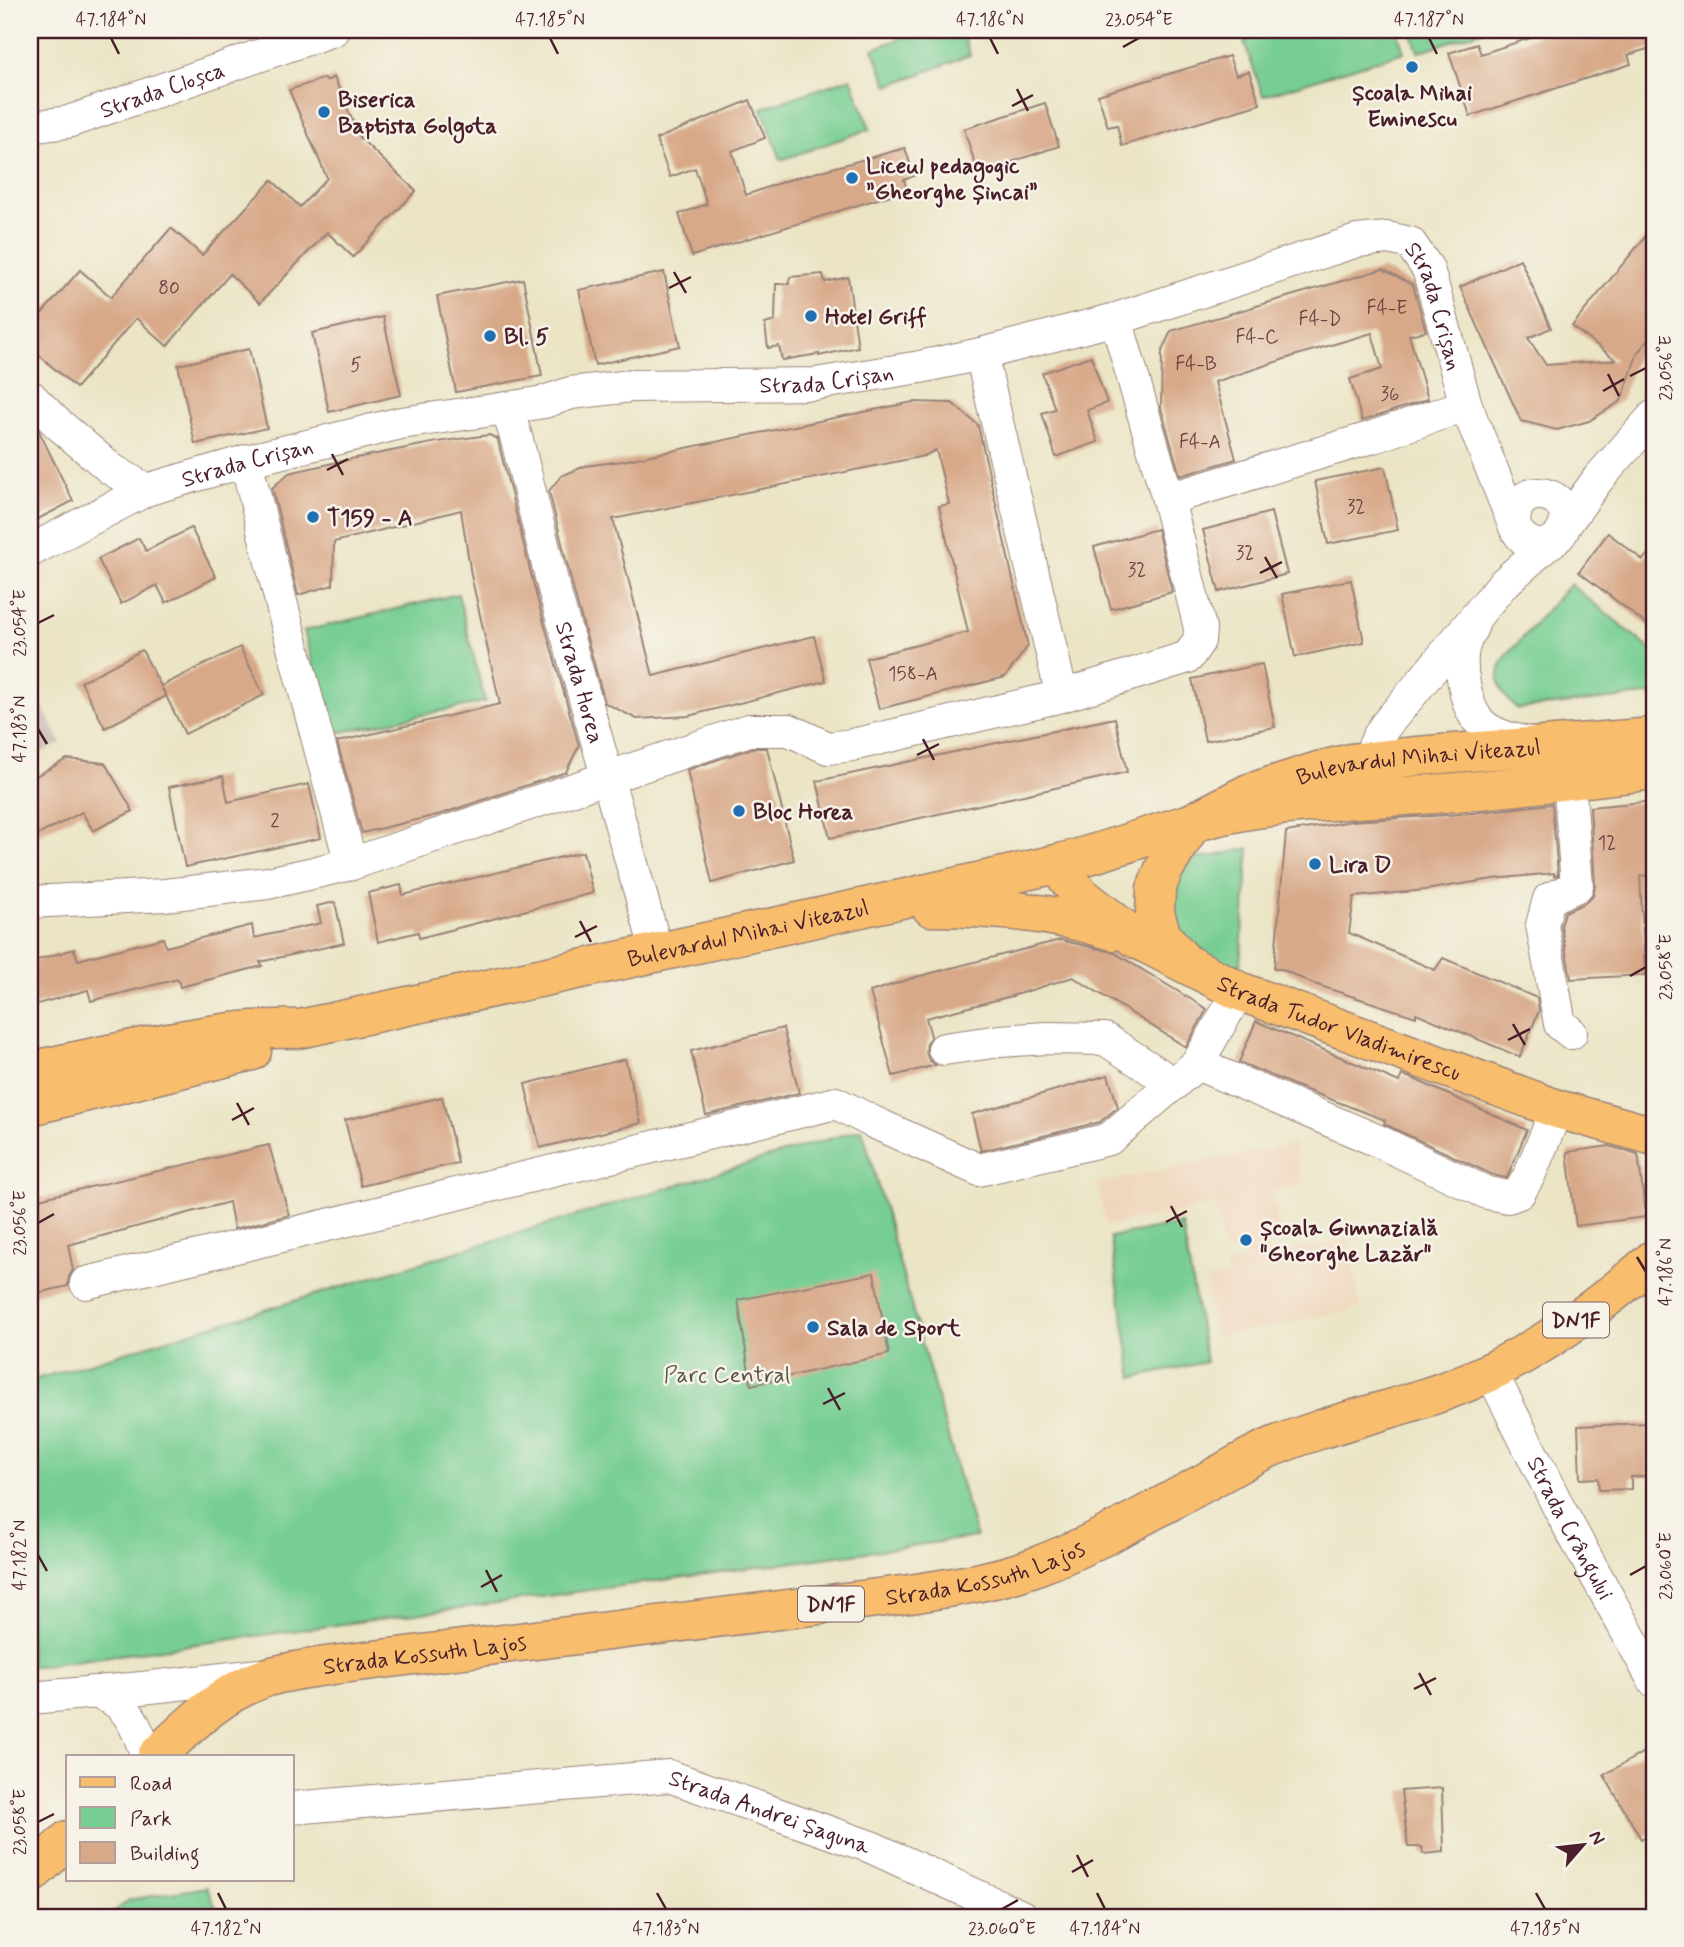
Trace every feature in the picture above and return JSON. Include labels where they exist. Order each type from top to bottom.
[{"type":"main road","name":"Bulevardul Mihai Viteazul","points":[[1193,822],[1249,793],[1318,771],[1370,761],[1654,737]]},
{"type":"main road","name":"Bulevardul Mihai Viteazul","points":[[30,1071],[204,1036],[269,1028],[299,1029],[1057,864],[1193,822],[1235,813],[1654,770]]},
{"type":"main road","points":[[1186,964],[1162,936],[1155,913],[1156,889],[1164,869],[1193,822]]},
{"type":"main road","name":"Strada Tudor Vladimirescu","points":[[1057,864],[1079,894],[1135,938],[1239,991],[1557,1109],[1654,1136]]},
{"type":"main road","points":[[850,911],[923,906],[1036,912],[1084,922],[1135,938]]},
{"type":"main road","name":"Bulevardul Mihai Viteazul","points":[[30,1106],[248,1052],[299,1029]]},
{"type":"main road","name":"Strada Kossuth Lajos","points":[[158,1755],[205,1711],[228,1696],[255,1682],[292,1672],[910,1594],[996,1580],[1034,1567],[1101,1537],[1274,1447],[1339,1423],[1451,1389],[1492,1371],[1563,1329],[1652,1261]]},
{"type":"main road","points":[[30,1875],[66,1842]]},
{"type":"street","name":"Strada Cloșca","points":[[30,127],[68,122],[313,33]]},
{"type":"street","points":[[30,153],[68,122]]},
{"type":"street","name":"Strada Crișan","points":[[30,551],[146,490],[246,461],[401,423],[544,402],[571,393],[631,386],[815,384],[920,367],[1116,319],[1357,241],[1388,238],[1410,243],[1428,269],[1466,405],[1517,531]]},
{"type":"street","points":[[30,902],[165,895],[268,883],[351,864],[749,730],[789,730],[828,748],[852,745],[1062,696],[1188,657],[1199,641],[1200,628],[1168,499],[1116,319]]},
{"type":"street","points":[[981,354],[1062,696]]},
{"type":"street","points":[[30,396],[111,469],[146,490]]},
{"type":"street","points":[[1168,499],[1373,437],[1466,405]]},
{"type":"street","name":"Strada Horea","points":[[507,408],[555,593],[657,952]]},
{"type":"street","points":[[1517,531],[1524,541],[1532,544],[1554,515],[1598,480],[1654,416]]},
{"type":"street","points":[[246,461],[351,864]]},
{"type":"street","points":[[1492,469],[1554,515]]},
{"type":"street","points":[[1502,584],[1517,531],[1514,512],[1518,504],[1531,495],[1554,515]]},
{"type":"street","points":[[1373,798],[1370,761],[1373,746],[1385,726],[1476,617],[1554,515]]},
{"type":"street","points":[[1476,617],[1463,647],[1462,667],[1466,691],[1478,720],[1493,732],[1510,740],[1545,746]]},
{"type":"street","points":[[1569,779],[1577,886],[1549,900],[1542,925],[1560,1024],[1571,1033]]},
{"type":"street","points":[[86,1283],[836,1103],[979,1170],[1109,1139],[1185,1074],[1239,991]]},
{"type":"street","points":[[944,1049],[1047,1038],[1105,1039],[1185,1074],[1378,1141],[1487,1193],[1508,1197],[1519,1193],[1529,1176],[1557,1109]]},
{"type":"street","name":"Strada Crângului","points":[[1492,1371],[1560,1510],[1654,1681]]},
{"type":"street","points":[[30,1698],[292,1672]]},
{"type":"street","points":[[90,1692],[116,1700],[135,1727],[147,1755]]},
{"type":"street","name":"Strada Andrei Șaguna","points":[[294,1808],[669,1776],[871,1847],[1023,1917]]},
{"type":"shaded area","points":[[42,705],[61,743],[30,758],[30,711]]},
{"type":"shaded area","name":"Școala Gimnazială \"Gheorghe Lazăr\"","points":[[1294,1144],[1302,1184],[1272,1191],[1281,1237],[1266,1241],[1269,1254],[1348,1239],[1361,1308],[1216,1337],[1205,1280],[1227,1275],[1225,1265],[1248,1260],[1245,1247],[1224,1251],[1215,1205],[1106,1226],[1097,1183]]},
{"type":"green space","points":[[923,30],[961,30],[970,55],[888,86],[873,49]]},
{"type":"green space","points":[[1280,30],[1397,30],[1404,52],[1263,96],[1244,41]]},
{"type":"green space","points":[[1411,30],[1485,30],[1418,52]]},
{"type":"green space","points":[[851,78],[870,129],[781,160],[762,108]]},
{"type":"green space","points":[[1570,584],[1654,652],[1654,694],[1517,709],[1506,698],[1499,680],[1504,659]]},
{"type":"green space","points":[[458,594],[485,702],[331,734],[304,631]]},
{"type":"green space","points":[[1249,848],[1240,966],[1204,960],[1174,938],[1164,887],[1196,858]]},
{"type":"green space","name":"Parc Central","points":[[862,1129],[976,1537],[30,1667],[30,1381]]},
{"type":"green space","points":[[1182,1224],[1206,1362],[1133,1378],[1110,1237]]},
{"type":"green space","points":[[207,1887],[220,1917],[107,1917],[128,1900]]},
{"type":"building","name":"Școala Mihai Eminescu","points":[[1555,30],[1654,30],[1654,47],[1628,55],[1631,64],[1470,116],[1449,53],[1477,44],[1481,54]]},
{"type":"building","points":[[1229,56],[1236,75],[1249,71],[1260,104],[1122,146],[1117,125],[1108,127],[1098,95]]},
{"type":"building","points":[[334,77],[360,138],[416,191],[353,257],[327,232],[260,303],[230,274],[167,346],[136,318],[76,388],[30,347],[30,327],[80,270],[111,297],[171,228],[202,255],[272,180],[300,207],[327,178],[289,90]]},
{"type":"building","name":"Liceul pedagogic ”Gheorghe Șincai”","points":[[750,100],[765,138],[732,151],[746,195],[785,181],[905,148],[914,176],[904,180],[907,190],[692,256],[679,214],[707,204],[695,168],[670,177],[656,139]]},
{"type":"building","points":[[1045,103],[1059,146],[978,173],[964,129]]},
{"type":"building","points":[[1654,226],[1654,333],[1638,352],[1621,401],[1589,421],[1557,430],[1521,421],[1460,287],[1520,259],[1551,328],[1528,338],[1546,365],[1616,360],[1572,326]]},
{"type":"building","points":[[1383,269],[1413,285],[1426,331],[1409,335],[1428,399],[1362,421],[1350,379],[1382,369],[1372,333],[1297,355],[1215,382],[1236,459],[1180,476],[1161,408],[1162,351],[1171,331]]},
{"type":"building","points":[[664,272],[680,346],[595,365],[579,290]]},
{"type":"building","points":[[823,274],[825,282],[848,277],[858,347],[819,356],[782,360],[779,346],[768,348],[765,324],[775,321],[776,284],[789,284],[790,277]]},
{"type":"building","name":"Bl. 5","points":[[523,279],[542,376],[456,392],[437,296]]},
{"type":"building","points":[[383,317],[401,395],[329,412],[312,333]]},
{"type":"building","points":[[249,349],[267,428],[195,444],[178,365]]},
{"type":"building","points":[[1091,356],[1107,403],[1087,410],[1098,442],[1056,457],[1042,413],[1055,409],[1042,373]]},
{"type":"building","points":[[913,402],[952,403],[978,425],[1028,646],[1005,677],[879,709],[866,658],[968,632],[939,506],[949,504],[936,450],[924,456],[613,519],[653,676],[814,636],[826,681],[688,716],[637,719],[605,703],[549,491],[561,476],[585,466],[622,461]]},
{"type":"building","points":[[30,422],[39,431],[73,501],[30,523]]},
{"type":"building","points":[[489,435],[498,439],[537,598],[579,746],[566,772],[441,814],[362,833],[337,742],[500,704],[471,575],[461,510],[334,542],[333,585],[298,595],[272,488],[289,473],[437,442]]},
{"type":"building","points":[[1385,467],[1398,530],[1328,544],[1315,481]]},
{"type":"building","points":[[1271,512],[1287,574],[1219,592],[1203,530]]},
{"type":"building","points":[[191,528],[216,577],[166,603],[157,585],[121,604],[98,559],[139,538],[146,551]]},
{"type":"building","points":[[1157,529],[1172,592],[1111,609],[1094,547]]},
{"type":"building","points":[[1608,533],[1643,560],[1654,546],[1654,630],[1579,572]]},
{"type":"building","points":[[1351,580],[1364,642],[1295,657],[1282,594]]},
{"type":"building","points":[[240,647],[264,695],[185,734],[161,686]]},
{"type":"building","points":[[142,650],[166,696],[105,728],[81,682]]},
{"type":"building","points":[[1262,664],[1275,727],[1205,741],[1192,679]]},
{"type":"building","points":[[1115,718],[1127,772],[830,838],[817,781]]},
{"type":"building","name":"Bloc Horea","points":[[752,748],[767,748],[794,860],[712,883],[687,770]]},
{"type":"building","points":[[67,759],[105,763],[133,811],[93,831],[82,812],[30,839],[30,779]]},
{"type":"building","points":[[223,776],[228,802],[309,784],[321,838],[185,867],[169,787]]},
{"type":"building","points":[[1654,801],[1654,874],[1640,876],[1645,975],[1571,979],[1561,926],[1565,912],[1585,903],[1593,895],[1595,885],[1590,807]]},
{"type":"building","points":[[1552,804],[1558,875],[1554,876],[1554,873],[1493,879],[1425,890],[1354,897],[1349,933],[1435,970],[1443,958],[1537,998],[1539,1011],[1520,1057],[1416,1013],[1416,1017],[1311,983],[1282,969],[1274,969],[1286,832],[1352,821],[1462,814]]},
{"type":"building","points":[[583,852],[593,893],[419,938],[418,932],[378,942],[368,893],[401,885],[403,895]]},
{"type":"building","points":[[335,902],[344,943],[260,962],[262,966],[180,987],[178,979],[91,1001],[88,990],[30,1006],[30,962],[74,949],[78,960],[163,938],[166,947],[252,925],[254,938],[321,923],[317,906]]},
{"type":"building","points":[[1060,940],[1113,952],[1207,1009],[1186,1047],[1073,977],[926,1018],[931,1036],[926,1052],[929,1060],[936,1065],[893,1076],[870,992],[916,977]]},
{"type":"building","points":[[1256,1021],[1399,1082],[1402,1075],[1414,1079],[1527,1130],[1507,1178],[1493,1175],[1384,1124],[1385,1120],[1239,1062]]},
{"type":"building","points":[[783,1028],[799,1093],[706,1115],[691,1051]]},
{"type":"building","points":[[625,1059],[641,1123],[540,1148],[525,1084]]},
{"type":"building","points":[[1108,1075],[1118,1107],[1100,1122],[981,1151],[972,1114]]},
{"type":"building","points":[[442,1097],[458,1163],[361,1186],[345,1120]]},
{"type":"building","points":[[269,1145],[289,1215],[234,1229],[229,1202],[68,1245],[73,1270],[68,1286],[33,1294],[30,1280],[30,1201]]},
{"type":"building","points":[[1609,1146],[1638,1154],[1646,1217],[1576,1226],[1567,1152]]},
{"type":"building","name":"Sala de Sport","points":[[874,1273],[889,1354],[751,1385],[738,1300]]},
{"type":"building","points":[[1647,1423],[1649,1476],[1631,1477],[1631,1489],[1599,1490],[1598,1478],[1580,1479],[1578,1426]]},
{"type":"building","points":[[1654,1746],[1654,1831],[1641,1839],[1604,1775]]},
{"type":"building","points":[[1442,1788],[1444,1852],[1423,1854],[1422,1847],[1408,1847],[1401,1791]]},
{"type":"place","name":"Școala Mihai Eminescu","points":[[1412,67]]},
{"type":"place","name":"Biserica Baptista Golgota","points":[[324,112]]},
{"type":"place","name":"Liceul pedagogic ”Gheorghe Șincai”","points":[[852,178]]},
{"type":"place","name":"Hotel Griff","points":[[811,316]]},
{"type":"place","name":"Bl. 5","points":[[490,336]]},
{"type":"place","name":"T159 - A","points":[[313,517]]},
{"type":"place","name":"Bloc Horea","points":[[739,811]]},
{"type":"place","name":"Lira D","points":[[1315,864]]},
{"type":"place","name":"Școala Gimnazială \"Gheorghe Lazăr\"","points":[[1246,1240]]},
{"type":"place","name":"Sala de Sport","points":[[813,1327]]}]
